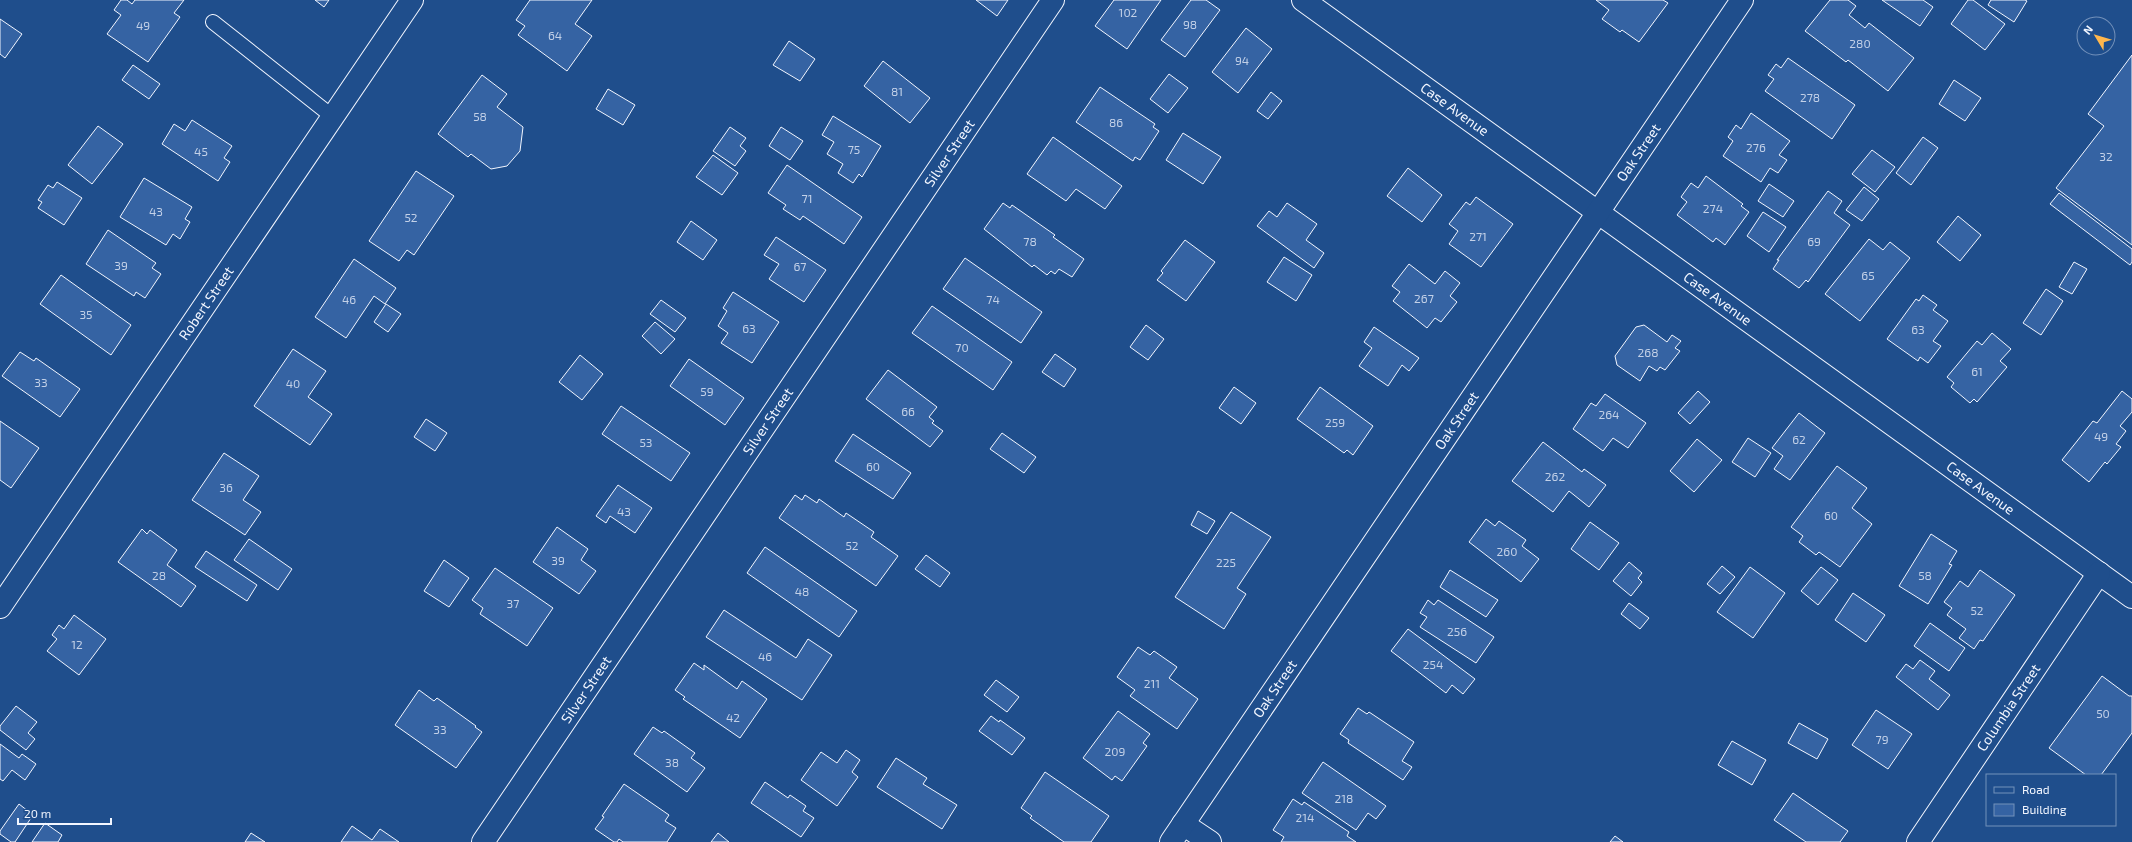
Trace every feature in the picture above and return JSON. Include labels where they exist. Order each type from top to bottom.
[{"type":"street","name":"Robert Street","points":[[0,607],[412,0]]},
{"type":"street","name":"Silver Street","points":[[483,842],[1053,0]]},
{"type":"street","name":"Case Avenue","points":[[1303,0],[2132,597]]},
{"type":"street","name":"Oak Street","points":[[1171,842],[1742,0]]},
{"type":"street","name":"Columbia Street","points":[[1918,842],[2099,573]]},
{"type":"street","points":[[1183,824],[1210,842]]},
{"type":"lane","points":[[212,22],[333,117]]},
{"type":"building","points":[[121,0],[127,0],[132,4],[135,0],[184,0],[174,13],[180,17],[148,62],[107,34],[121,15],[114,10]]},
{"type":"building","points":[[315,0],[329,0],[324,7]]},
{"type":"building","points":[[530,0],[592,0],[575,24],[592,36],[567,71],[518,35],[525,26],[516,20]]},
{"type":"building","points":[[976,0],[1008,0],[997,16]]},
{"type":"building","points":[[1114,0],[1161,0],[1127,49],[1095,26]]},
{"type":"building","points":[[1191,0],[1206,0],[1220,10],[1185,57],[1161,40]]},
{"type":"building","points":[[1596,0],[1663,0],[1668,3],[1639,42],[1622,30],[1620,32],[1602,19],[1609,10]]},
{"type":"building","points":[[1830,0],[1848,0],[1856,6],[1849,15],[1865,28],[1869,23],[1914,58],[1888,91],[1848,60],[1846,62],[1805,31]]},
{"type":"building","points":[[1882,0],[1923,0],[1933,7],[1920,26]]},
{"type":"building","points":[[1968,0],[1973,0],[2005,24],[1985,50],[1951,24]]},
{"type":"building","points":[[1991,0],[2027,1],[2014,22],[1988,5]]},
{"type":"building","points":[[0,19],[22,34],[5,58],[0,54]]},
{"type":"building","points":[[1246,28],[1272,49],[1238,93],[1212,72]]},
{"type":"building","points":[[789,41],[815,59],[800,81],[773,65]]},
{"type":"building","points":[[2132,55],[2132,245],[2056,188],[2104,126],[2088,114]]},
{"type":"building","points":[[1788,58],[1855,105],[1832,139],[1765,91],[1774,79],[1768,75],[1776,64],[1781,68]]},
{"type":"building","points":[[883,61],[930,98],[910,123],[864,86]]},
{"type":"building","points":[[133,65],[160,84],[149,99],[122,80]]},
{"type":"building","points":[[1169,74],[1188,88],[1168,113],[1150,99]]},
{"type":"building","points":[[482,75],[507,94],[497,107],[523,127],[520,151],[507,166],[491,169],[471,154],[468,157],[438,134]]},
{"type":"building","points":[[1954,80],[1981,98],[1965,121],[1939,104]]},
{"type":"building","points":[[1100,87],[1155,124],[1153,127],[1159,131],[1140,160],[1135,157],[1133,161],[1076,122]]},
{"type":"building","points":[[608,89],[635,105],[623,125],[596,109]]},
{"type":"building","points":[[1271,92],[1282,101],[1268,119],[1257,111]]},
{"type":"building","points":[[1751,113],[1790,141],[1779,155],[1787,160],[1778,173],[1770,168],[1761,182],[1723,156],[1733,141],[1728,137],[1736,125],[1741,129]]},
{"type":"building","points":[[833,116],[881,146],[862,177],[859,174],[853,183],[838,173],[843,164],[827,154],[834,142],[822,135]]},
{"type":"building","points":[[192,120],[232,146],[224,158],[230,162],[218,181],[162,144],[174,124],[185,131]]},
{"type":"building","points":[[98,126],[123,144],[92,184],[68,165]]},
{"type":"building","points":[[730,127],[746,138],[740,146],[746,151],[735,166],[713,151]]},
{"type":"building","points":[[781,127],[803,141],[790,160],[769,146]]},
{"type":"building","points":[[1183,133],[1221,157],[1203,184],[1166,160]]},
{"type":"building","points":[[1053,137],[1122,186],[1105,209],[1076,189],[1066,201],[1027,174]]},
{"type":"building","points":[[1923,137],[1938,148],[1911,185],[1896,173]]},
{"type":"building","points":[[1872,150],[1895,167],[1875,192],[1852,174]]},
{"type":"building","points":[[713,155],[738,173],[722,195],[696,177]]},
{"type":"building","points":[[787,165],[862,217],[844,244],[803,216],[800,220],[783,209],[786,205],[768,193]]},
{"type":"building","points":[[1408,168],[1442,195],[1422,222],[1387,196]]},
{"type":"building","points":[[416,171],[454,196],[414,255],[407,250],[399,261],[369,241]]},
{"type":"building","points":[[1706,176],[1743,204],[1741,206],[1749,212],[1725,245],[1716,238],[1713,242],[1677,215],[1687,202],[1681,197],[1691,183],[1698,188]]},
{"type":"building","points":[[144,178],[192,207],[185,219],[190,222],[180,239],[173,234],[166,245],[120,217]]},
{"type":"building","points":[[57,182],[82,198],[64,225],[38,208],[42,202],[38,200],[48,185],[53,188]]},
{"type":"building","points":[[1769,184],[1794,201],[1783,217],[1758,201]]},
{"type":"building","points":[[1864,187],[1879,199],[1862,221],[1846,210]]},
{"type":"building","points":[[1828,191],[1842,201],[1834,213],[1850,225],[1808,282],[1806,280],[1799,288],[1773,269],[1779,260],[1777,260]]},
{"type":"building","points":[[2059,193],[2132,249],[2132,262],[2130,265],[2050,204]]},
{"type":"building","points":[[1476,197],[1513,224],[1481,267],[1449,244],[1458,231],[1449,224],[1466,202],[1470,205]]},
{"type":"building","points":[[1003,203],[1010,208],[1012,205],[1055,235],[1053,237],[1084,259],[1072,277],[1059,269],[1055,274],[1051,271],[1047,275],[1034,265],[1032,267],[984,229]]},
{"type":"building","points":[[1287,203],[1317,224],[1306,240],[1324,253],[1314,268],[1257,226],[1269,211],[1277,217]]},
{"type":"building","points":[[1763,212],[1786,227],[1769,252],[1747,236]]},
{"type":"building","points":[[1958,216],[1981,235],[1960,261],[1937,242]]},
{"type":"building","points":[[691,221],[717,240],[703,260],[677,242]]},
{"type":"building","points":[[108,230],[156,263],[152,268],[161,274],[145,298],[136,292],[134,296],[86,264]]},
{"type":"building","points":[[776,237],[826,270],[804,302],[769,279],[779,264],[764,255]]},
{"type":"building","points":[[1869,239],[1883,250],[1890,242],[1910,258],[1860,321],[1825,294]]},
{"type":"building","points":[[1185,240],[1215,262],[1186,301],[1157,280],[1163,273],[1161,271]]},
{"type":"building","points":[[1284,257],[1312,275],[1296,301],[1267,282]]},
{"type":"building","points":[[965,258],[1042,312],[1021,343],[943,289]]},
{"type":"building","points":[[354,259],[396,288],[385,304],[374,296],[346,338],[315,317]]},
{"type":"building","points":[[2074,262],[2087,269],[2072,294],[2059,287]]},
{"type":"building","points":[[1409,264],[1435,284],[1445,271],[1460,283],[1450,296],[1457,302],[1441,322],[1435,318],[1427,328],[1393,301],[1400,292],[1392,286]]},
{"type":"building","points":[[61,275],[131,325],[111,355],[40,304]]},
{"type":"building","points":[[2046,289],[2063,301],[2041,335],[2023,323]]},
{"type":"building","points":[[733,292],[779,322],[752,363],[721,343],[728,333],[718,326],[727,311],[723,308]]},
{"type":"building","points":[[1923,295],[1937,305],[1933,310],[1948,321],[1933,341],[1941,346],[1928,363],[1920,357],[1918,361],[1887,339],[1916,299],[1919,301]]},
{"type":"building","points":[[661,300],[686,318],[675,332],[650,314]]},
{"type":"building","points":[[386,304],[401,314],[388,332],[374,322]]},
{"type":"building","points":[[932,306],[1012,362],[993,390],[912,333]]},
{"type":"building","points":[[655,322],[675,339],[661,354],[642,336]]},
{"type":"building","points":[[1146,325],[1164,339],[1148,360],[1130,347]]},
{"type":"building","points":[[1644,325],[1667,342],[1672,335],[1681,341],[1675,348],[1680,351],[1665,370],[1660,367],[1657,371],[1649,366],[1640,381],[1617,365],[1615,356],[1636,327]]},
{"type":"building","points":[[1374,327],[1419,358],[1409,371],[1402,365],[1388,386],[1359,366],[1372,348],[1364,342]]},
{"type":"building","points":[[1992,333],[2011,349],[2000,361],[2007,367],[1977,402],[1974,399],[1970,403],[1951,387],[1954,383],[1947,377],[1977,341],[1982,345]]},
{"type":"building","points":[[293,349],[326,371],[308,397],[332,414],[310,445],[254,406]]},
{"type":"building","points":[[20,352],[34,361],[36,358],[80,389],[60,417],[2,376]]},
{"type":"building","points":[[1055,354],[1076,369],[1064,387],[1042,372]]},
{"type":"building","points":[[580,355],[603,374],[582,400],[559,382]]},
{"type":"building","points":[[689,359],[744,398],[725,425],[670,386]]},
{"type":"building","points":[[888,370],[937,407],[929,417],[934,421],[932,423],[943,431],[930,447],[866,399]]},
{"type":"building","points":[[1234,387],[1256,403],[1241,424],[1219,408]]},
{"type":"building","points":[[1320,387],[1373,426],[1353,455],[1347,450],[1344,453],[1297,419]]},
{"type":"building","points":[[1698,391],[1710,402],[1690,424],[1678,413]]},
{"type":"building","points":[[2122,391],[2132,399],[2132,412],[2120,426],[2126,431],[2116,444],[2121,447],[2107,464],[2105,462],[2089,482],[2062,460],[2093,421],[2097,423]]},
{"type":"building","points":[[1605,394],[1646,423],[1628,448],[1613,438],[1603,451],[1573,429],[1591,403],[1596,406]]},
{"type":"building","points":[[621,406],[690,453],[671,481],[602,434]]},
{"type":"building","points":[[1799,413],[1825,433],[1790,480],[1774,469],[1783,456],[1772,448]]},
{"type":"building","points":[[426,419],[447,433],[435,451],[414,437]]},
{"type":"building","points":[[0,421],[39,448],[11,488],[0,480]]},
{"type":"building","points":[[1002,433],[1036,457],[1024,473],[990,449]]},
{"type":"building","points":[[853,434],[911,473],[893,499],[835,461]]},
{"type":"building","points":[[1748,438],[1771,453],[1755,477],[1732,462]]},
{"type":"building","points":[[1697,439],[1722,460],[1694,492],[1670,471]]},
{"type":"building","points":[[1543,442],[1582,472],[1584,469],[1606,485],[1589,507],[1569,491],[1553,512],[1512,481]]},
{"type":"building","points":[[224,453],[259,476],[243,500],[261,512],[245,535],[192,500]]},
{"type":"building","points":[[1837,466],[1867,488],[1852,508],[1872,524],[1840,567],[1819,552],[1816,555],[1799,542],[1803,536],[1791,527]]},
{"type":"building","points":[[618,485],[652,508],[635,533],[610,516],[606,523],[596,516]]},
{"type":"building","points":[[795,495],[802,500],[805,495],[817,503],[819,499],[844,517],[846,513],[874,532],[871,537],[898,556],[876,586],[779,518]]},
{"type":"building","points":[[1198,511],[1215,521],[1207,534],[1191,525]]},
{"type":"building","points":[[1231,512],[1271,537],[1237,588],[1246,594],[1224,629],[1175,597]]},
{"type":"building","points":[[1486,519],[1495,526],[1499,521],[1526,540],[1522,546],[1539,559],[1521,582],[1469,542]]},
{"type":"building","points":[[1590,522],[1619,543],[1599,570],[1571,549]]},
{"type":"building","points":[[557,527],[588,549],[581,560],[596,571],[579,594],[533,562]]},
{"type":"building","points":[[142,529],[147,534],[150,530],[177,550],[167,565],[196,586],[181,607],[118,562]]},
{"type":"building","points":[[1931,534],[1957,551],[1949,564],[1952,565],[1928,604],[1899,586]]},
{"type":"building","points":[[249,539],[292,569],[278,590],[234,560]]},
{"type":"building","points":[[765,547],[857,611],[839,637],[747,573]]},
{"type":"building","points":[[206,551],[257,585],[247,601],[195,567]]},
{"type":"building","points":[[926,555],[950,573],[940,587],[915,569]]},
{"type":"building","points":[[444,560],[469,578],[449,607],[424,591]]},
{"type":"building","points":[[1629,562],[1642,573],[1638,578],[1642,582],[1631,596],[1613,581]]},
{"type":"building","points":[[1722,566],[1735,577],[1720,594],[1707,584]]},
{"type":"building","points":[[1750,567],[1785,593],[1753,638],[1717,612]]},
{"type":"building","points":[[1821,567],[1838,580],[1818,605],[1801,591]]},
{"type":"building","points":[[495,568],[553,608],[527,646],[480,614],[483,608],[472,600]]},
{"type":"building","points":[[1450,570],[1498,600],[1486,617],[1440,587]]},
{"type":"building","points":[[1980,570],[2015,595],[1983,641],[1980,640],[1974,649],[1959,638],[1966,629],[1947,615],[1952,608],[1944,602],[1960,581],[1968,587]]},
{"type":"building","points":[[1853,593],[1885,615],[1866,642],[1835,620]]},
{"type":"building","points":[[1428,600],[1434,605],[1438,600],[1494,637],[1476,663],[1420,627],[1427,617],[1420,613]]},
{"type":"building","points":[[1629,603],[1649,618],[1640,629],[1621,614]]},
{"type":"building","points":[[724,610],[796,658],[808,639],[832,655],[802,700],[706,637]]},
{"type":"building","points":[[74,615],[106,639],[79,675],[47,651],[57,639],[52,635],[59,625],[64,629]]},
{"type":"building","points":[[1930,623],[1965,648],[1949,671],[1914,646]]},
{"type":"building","points":[[1408,629],[1475,679],[1463,694],[1452,685],[1446,693],[1391,651]]},
{"type":"building","points":[[1138,647],[1150,655],[1154,651],[1177,667],[1169,678],[1198,699],[1177,729],[1130,696],[1135,690],[1117,677]]},
{"type":"building","points":[[1920,660],[1935,671],[1929,679],[1950,695],[1938,710],[1896,677],[1906,664],[1913,669]]},
{"type":"building","points":[[694,663],[704,670],[704,665],[737,689],[742,681],[767,699],[740,738],[683,699],[685,697],[675,690]]},
{"type":"building","points":[[2102,676],[2129,696],[2132,696],[2132,733],[2102,774],[2085,774],[2049,748]]},
{"type":"building","points":[[996,680],[1019,697],[1007,712],[984,695]]},
{"type":"building","points":[[419,690],[434,701],[437,698],[482,732],[456,768],[395,725]]},
{"type":"building","points":[[16,706],[37,722],[28,733],[35,739],[26,750],[0,730],[0,726]]},
{"type":"building","points":[[1358,708],[1367,714],[1369,712],[1414,742],[1402,761],[1412,767],[1403,780],[1348,743],[1349,740],[1340,734]]},
{"type":"building","points":[[1876,710],[1912,734],[1888,769],[1852,745]]},
{"type":"building","points":[[1118,711],[1150,734],[1143,743],[1147,746],[1122,781],[1115,776],[1112,780],[1083,758]]},
{"type":"building","points":[[991,716],[999,722],[1000,720],[1025,738],[1012,755],[979,731]]},
{"type":"building","points":[[1799,723],[1828,739],[1817,759],[1788,743]]},
{"type":"building","points":[[653,727],[662,733],[664,731],[695,753],[691,758],[705,768],[687,792],[634,754]]},
{"type":"building","points":[[1732,741],[1766,760],[1752,785],[1718,765]]},
{"type":"building","points":[[0,744],[19,758],[22,754],[36,764],[25,780],[12,770],[3,781],[0,779]]},
{"type":"building","points":[[846,750],[860,760],[852,772],[858,777],[837,806],[801,780],[821,752],[837,763]]},
{"type":"building","points":[[896,758],[927,778],[923,784],[957,805],[942,829],[877,787]]},
{"type":"building","points":[[1323,762],[1386,806],[1376,819],[1368,813],[1356,830],[1302,793]]},
{"type":"building","points":[[1045,772],[1109,816],[1091,842],[1064,842],[1030,818],[1032,816],[1021,808]]},
{"type":"building","points":[[765,782],[788,798],[790,795],[806,806],[803,811],[814,818],[801,837],[751,803]]},
{"type":"building","points":[[624,784],[669,815],[665,821],[676,828],[667,842],[623,842],[619,839],[617,842],[614,842],[595,829]]},
{"type":"building","points":[[1793,793],[1848,831],[1840,842],[1806,842],[1774,820]]},
{"type":"building","points":[[1293,799],[1302,805],[1304,802],[1349,832],[1347,836],[1356,842],[1281,842],[1284,837],[1273,830]]},
{"type":"building","points":[[19,804],[33,815],[15,842],[11,842],[0,834],[0,831]]},
{"type":"building","points":[[45,823],[62,835],[58,842],[32,842]]},
{"type":"building","points":[[352,826],[372,840],[380,829],[399,842],[341,842]]},
{"type":"building","points":[[251,833],[265,842],[245,842]]},
{"type":"building","points":[[718,833],[729,842],[711,842]]},
{"type":"building","points":[[1615,836],[1623,842],[1610,842]]}]
